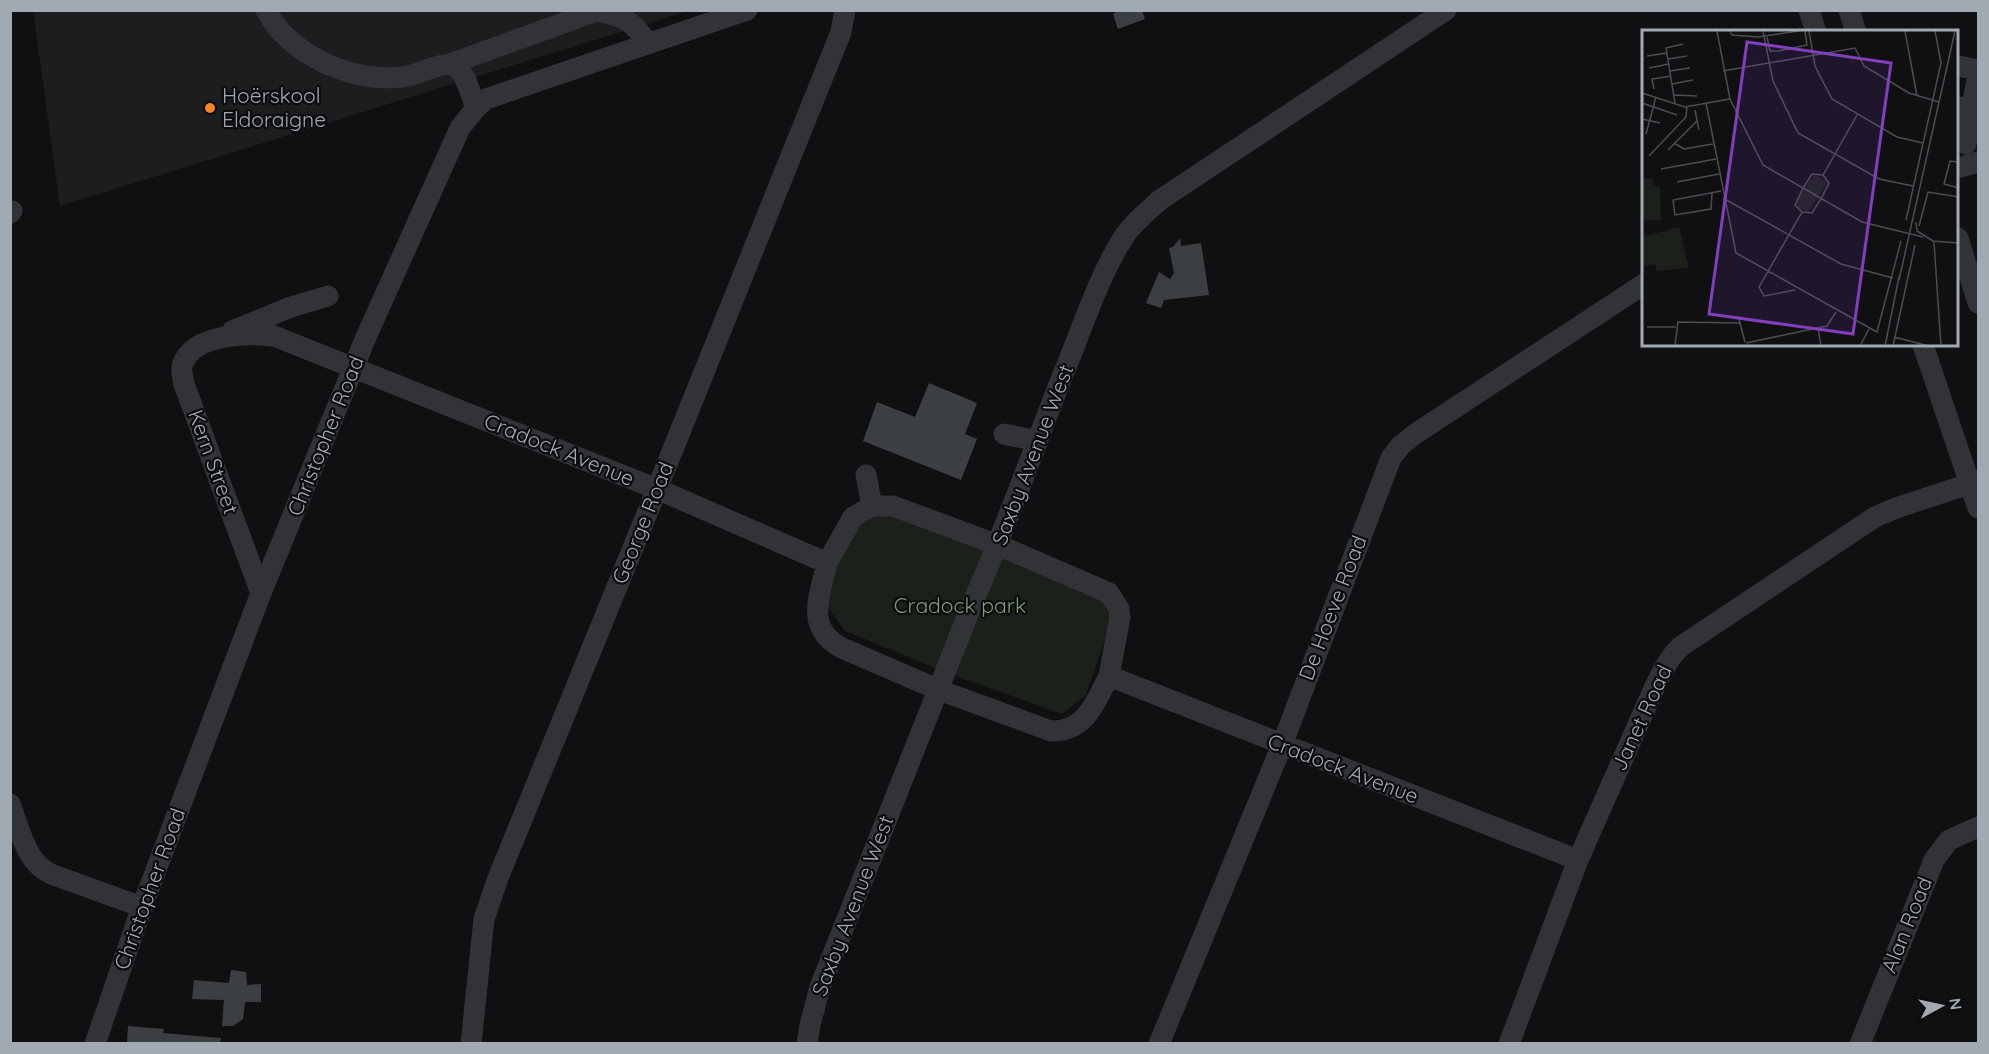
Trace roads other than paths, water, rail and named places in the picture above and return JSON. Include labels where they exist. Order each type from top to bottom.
[{"type":"street","points":[[266,10],[270,18],[296,45],[321,62],[342,70],[392,78],[409,76],[450,64],[599,11],[621,16],[634,23],[648,43]]},
{"type":"street","name":"Christopher Road","points":[[95,1044],[142,907],[261,593],[355,370],[366,337],[460,128],[486,99],[747,10]]},
{"type":"street","name":"George Road","points":[[471,1044],[480,947],[484,919],[491,896],[841,32],[845,10]]},
{"type":"street","name":"Saxby Avenue West","points":[[807,1044],[820,987],[975,597],[998,545],[1101,281],[1125,236],[1138,219],[1160,200],[1446,10]]},
{"type":"street","points":[[1809,10],[1815,30]]},
{"type":"street","points":[[1850,10],[1855,30]]},
{"type":"street","points":[[450,64],[462,73],[476,108]]},
{"type":"street","points":[[1959,66],[1978,70]]},
{"type":"street","points":[[1967,143],[1964,109],[1978,75]]},
{"type":"street","points":[[1959,168],[1978,162]]},
{"type":"street","points":[[1959,241],[1978,303]]},
{"type":"street","name":"De Hoeve Road","points":[[1159,1044],[1281,745],[1391,458],[1418,432],[1642,285]]},
{"type":"street","name":"Kern Street","points":[[261,593],[184,384],[182,366],[192,350],[209,341],[254,321],[328,296]]},
{"type":"street","name":"Kern Street","points":[[209,341],[241,334],[274,336],[355,370]]},
{"type":"street","points":[[1923,346],[1975,482],[1978,508]]},
{"type":"street","name":"Cradock Avenue","points":[[355,370],[657,489],[827,563]]},
{"type":"street","points":[[1004,434],[1037,441]]},
{"type":"street","points":[[866,475],[872,506]]},
{"type":"street","name":"Janet Road","points":[[1509,1044],[1578,860],[1656,684],[1674,653],[1875,517],[1896,507],[1975,482]]},
{"type":"street","points":[[872,506],[892,506],[998,545],[1109,594],[1119,609],[1120,617],[1109,676],[1087,716],[1064,731],[1051,731],[939,690],[832,643],[816,616],[827,563],[852,517],[872,506]]},
{"type":"street","name":"Cradock Avenue","points":[[1109,676],[1578,860]]},
{"type":"street","points":[[10,804],[27,848],[38,866],[51,874],[142,907]]},
{"type":"street","name":"Alan Road","points":[[1860,1044],[1934,860],[1949,840],[1978,827]]},
{"type":"place","name":"Hoërskool Eldoraigne","points":[[210,108]]},
{"type":"park label","name":"Cradock park","points":[[960,606]]}]
